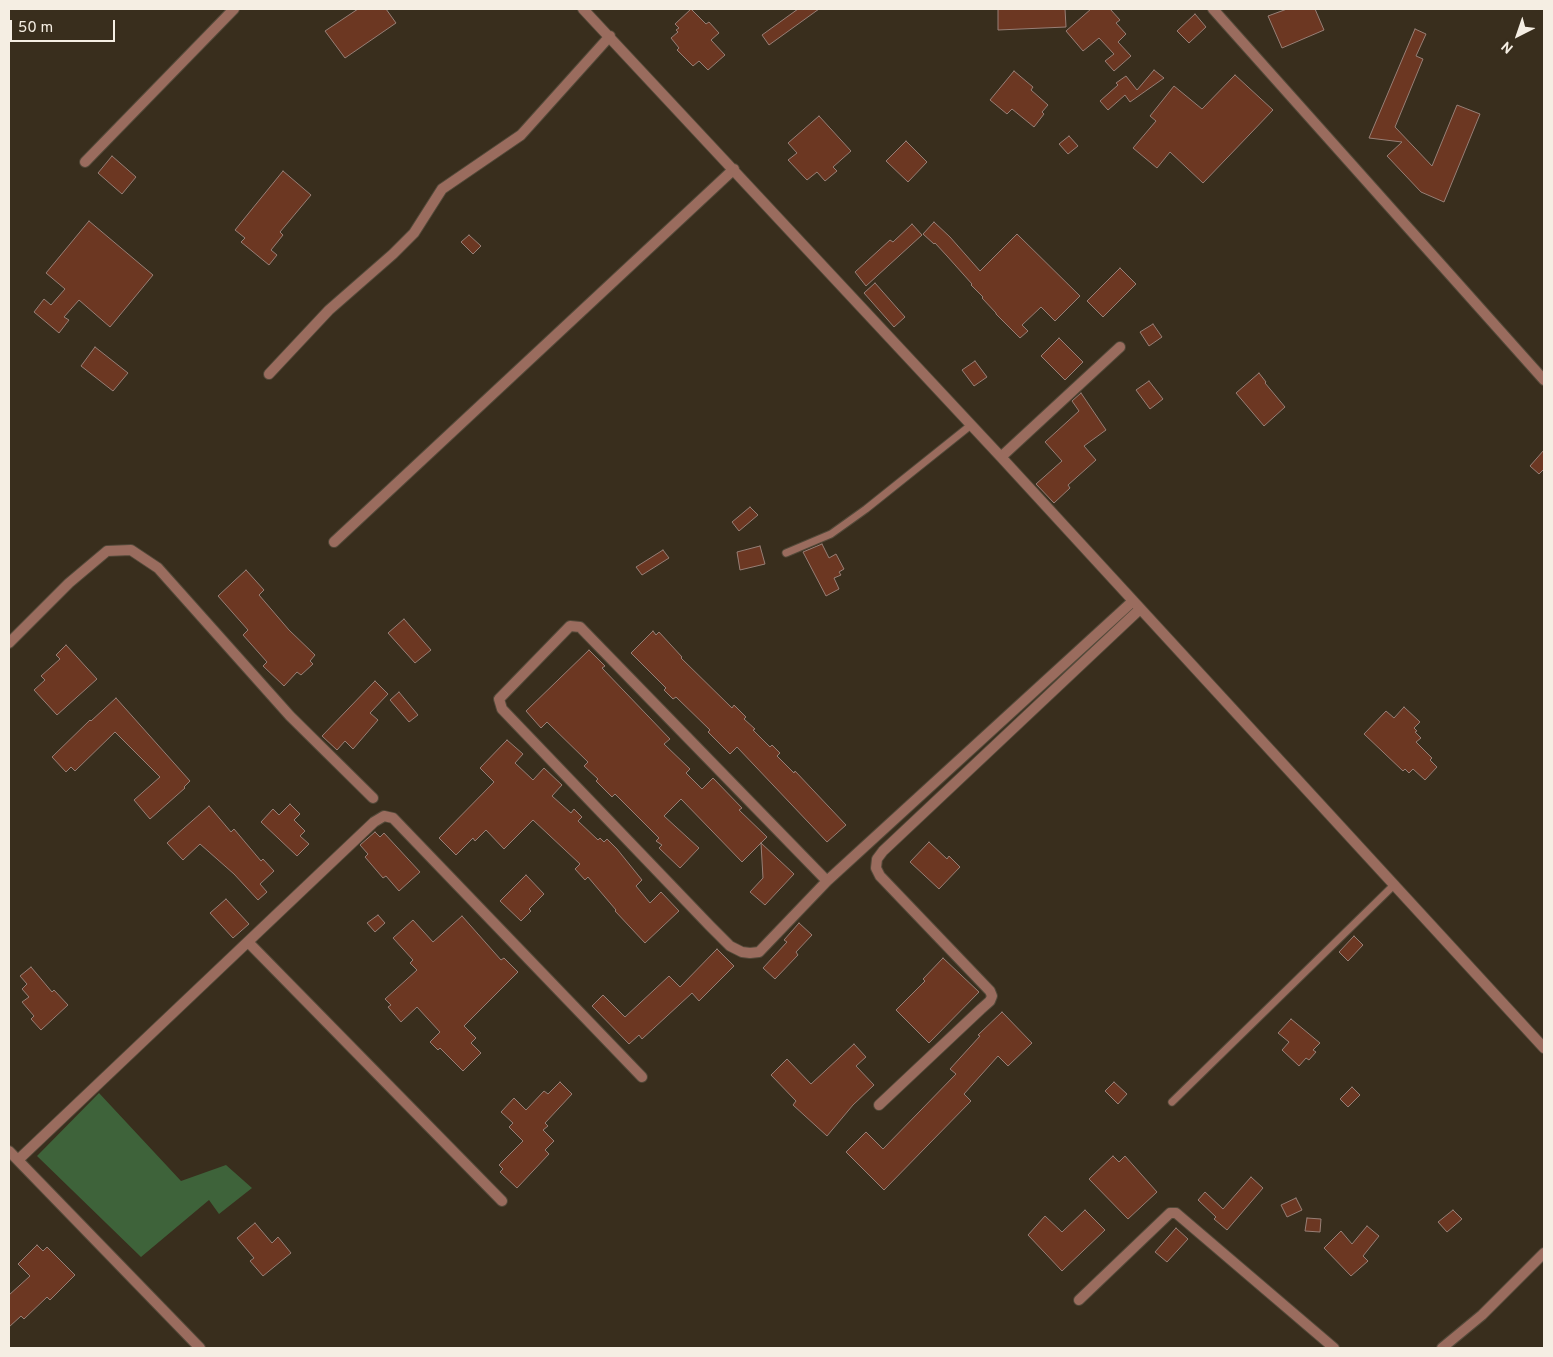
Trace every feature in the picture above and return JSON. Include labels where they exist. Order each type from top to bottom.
[{"type":"street","points":[[85,162],[234,9]]},
{"type":"street","points":[[583,9],[734,169],[1542,1042]]},
{"type":"street","points":[[1213,9],[1544,380]]},
{"type":"street","points":[[269,374],[329,310],[414,233],[442,189],[521,135],[610,36]]},
{"type":"street","points":[[334,542],[734,169]]},
{"type":"street","points":[[1000,457],[1120,347]]},
{"type":"street","points":[[9,643],[69,583],[107,551],[131,550],[158,568],[290,716],[373,798]]},
{"type":"street","points":[[827,881],[580,627],[570,626],[499,699],[502,709],[649,864],[730,946],[742,952],[759,952],[827,881],[1136,605]]},
{"type":"street","points":[[879,1105],[990,1001],[992,996],[990,991],[880,876],[876,868],[877,859],[883,851],[1136,605]]},
{"type":"street","points":[[18,1160],[374,822],[384,816],[393,818],[642,1077]]},
{"type":"street","points":[[248,942],[502,1201]]},
{"type":"street","points":[[9,1150],[200,1348]]},
{"type":"street","points":[[1079,1300],[1170,1213],[1176,1213],[1334,1348]]},
{"type":"street","points":[[1442,1348],[1482,1315],[1544,1253]]},
{"type":"lane","points":[[786,553],[831,534],[866,509],[970,425]]},
{"type":"lane","points":[[1172,1102],[1395,884]]},
{"type":"green space","points":[[99,1093],[181,1181],[226,1165],[252,1188],[219,1214],[209,1200],[141,1257],[37,1156]]},
{"type":"building","points":[[358,9],[386,9],[396,23],[345,58],[325,31]]},
{"type":"building","points":[[691,9],[706,24],[709,22],[719,33],[711,40],[725,55],[708,70],[699,61],[693,66],[677,50],[679,48],[671,38],[678,32],[676,30],[679,28],[675,24]]},
{"type":"building","points":[[798,9],[819,9],[769,45],[762,35]]},
{"type":"building","points":[[998,9],[1065,9],[1066,27],[998,30]]},
{"type":"building","points":[[1091,9],[1110,9],[1120,20],[1116,23],[1126,34],[1118,42],[1131,56],[1114,71],[1105,61],[1114,54],[1099,38],[1083,51],[1066,31]]},
{"type":"building","points":[[1287,9],[1315,9],[1324,30],[1282,48],[1268,16]]},
{"type":"building","points":[[1195,14],[1206,27],[1189,43],[1177,31]]},
{"type":"building","points":[[1415,29],[1426,34],[1416,56],[1423,59],[1395,127],[1432,166],[1457,105],[1480,114],[1444,202],[1421,192],[1387,156],[1402,142],[1369,138]]},
{"type":"building","points":[[1154,70],[1164,78],[1130,102],[1125,95],[1108,110],[1100,101],[1118,85],[1116,83],[1126,76],[1137,90]]},
{"type":"building","points":[[1014,71],[1033,87],[1031,90],[1048,105],[1034,127],[1012,109],[1007,114],[990,100]]},
{"type":"building","points":[[1235,75],[1273,110],[1203,183],[1170,152],[1157,168],[1133,148],[1156,121],[1150,116],[1174,86],[1202,109]]},
{"type":"building","points":[[819,116],[851,151],[833,167],[837,171],[825,181],[817,172],[807,180],[788,160],[797,153],[788,143]]},
{"type":"building","points":[[1069,136],[1078,146],[1068,154],[1059,144]]},
{"type":"building","points":[[906,141],[927,162],[908,182],[886,161]]},
{"type":"building","points":[[112,156],[136,177],[122,194],[98,173]]},
{"type":"building","points":[[283,171],[311,195],[280,232],[283,235],[271,250],[277,255],[269,265],[241,242],[245,238],[235,230]]},
{"type":"building","points":[[89,221],[153,275],[110,327],[79,300],[64,317],[69,320],[59,333],[34,312],[44,299],[51,305],[65,289],[46,273]]},
{"type":"building","points":[[934,222],[980,271],[1017,234],[1080,296],[1055,321],[1041,307],[1022,325],[1028,331],[1020,338],[996,314],[935,243],[923,234]]},
{"type":"building","points":[[912,224],[922,235],[866,286],[855,272],[890,240],[893,242]]},
{"type":"building","points":[[469,235],[481,246],[473,254],[461,242]]},
{"type":"building","points":[[1120,268],[1136,284],[1103,317],[1087,301]]},
{"type":"building","points":[[875,283],[905,317],[894,327],[864,293]]},
{"type":"building","points":[[1153,324],[1162,337],[1149,346],[1140,332]]},
{"type":"building","points":[[1059,338],[1083,362],[1065,380],[1041,356]]},
{"type":"building","points":[[95,347],[128,373],[113,391],[81,366]]},
{"type":"building","points":[[975,361],[987,377],[974,386],[962,370]]},
{"type":"building","points":[[1259,373],[1285,407],[1264,426],[1236,393]]},
{"type":"building","points":[[1149,381],[1163,399],[1150,409],[1136,390]]},
{"type":"building","points":[[1081,393],[1106,430],[1084,446],[1096,460],[1068,485],[1070,488],[1054,503],[1036,484],[1062,461],[1045,442],[1079,411],[1072,401]]},
{"type":"building","points":[[1544,450],[1544,469],[1539,474],[1530,466]]},
{"type":"building","points":[[750,507],[758,515],[739,531],[732,522]]},
{"type":"building","points":[[822,544],[829,558],[836,554],[844,569],[839,572],[841,575],[834,578],[839,589],[826,596],[803,552]]},
{"type":"building","points":[[760,546],[765,564],[740,570],[737,552]]},
{"type":"building","points":[[663,550],[669,558],[642,575],[636,567]]},
{"type":"building","points":[[246,570],[264,590],[259,595],[289,630],[315,655],[310,661],[313,664],[301,675],[297,672],[284,686],[263,666],[267,662],[243,635],[248,630],[218,596]]},
{"type":"building","points":[[404,619],[431,650],[415,663],[388,633]]},
{"type":"building","points":[[653,631],[656,635],[659,632],[681,658],[732,708],[734,705],[746,717],[744,719],[755,729],[753,730],[770,747],[772,745],[780,753],[777,756],[794,773],[795,771],[846,825],[827,842],[737,747],[730,754],[708,732],[710,730],[676,697],[673,699],[664,690],[666,688],[631,653]]},
{"type":"building","points":[[66,645],[97,679],[57,715],[34,690],[45,680],[41,676],[60,659],[56,655]]},
{"type":"building","points":[[589,650],[605,666],[602,668],[670,739],[664,744],[690,769],[686,773],[702,789],[713,778],[742,808],[739,810],[767,837],[742,862],[681,799],[664,816],[699,848],[680,868],[659,848],[662,845],[656,841],[659,838],[615,794],[612,797],[596,781],[598,779],[584,766],[588,762],[547,722],[541,728],[526,711]]},
{"type":"building","points":[[375,681],[388,694],[370,713],[378,720],[353,749],[345,741],[337,750],[322,736]]},
{"type":"building","points":[[399,692],[418,715],[409,722],[390,700]]},
{"type":"building","points":[[116,698],[190,781],[185,788],[150,819],[134,800],[160,777],[115,732],[75,771],[71,767],[66,772],[52,757]]},
{"type":"building","points":[[1404,707],[1420,722],[1414,728],[1421,738],[1416,742],[1432,758],[1430,760],[1437,767],[1425,780],[1413,769],[1409,773],[1405,769],[1403,771],[1364,734],[1386,711],[1394,718]]},
{"type":"building","points":[[507,740],[523,754],[515,763],[533,780],[544,768],[562,785],[552,796],[571,813],[574,809],[582,817],[578,821],[598,840],[600,838],[604,842],[607,839],[617,849],[642,880],[636,886],[650,903],[661,892],[679,911],[645,943],[615,911],[588,877],[585,880],[575,869],[580,864],[533,820],[504,849],[486,830],[475,841],[473,838],[456,855],[439,838],[494,782],[480,768]]},
{"type":"building","points":[[290,804],[300,814],[294,820],[305,831],[300,836],[309,844],[297,856],[261,822],[273,809],[279,815]]},
{"type":"building","points":[[209,806],[231,832],[234,829],[261,861],[263,859],[274,871],[260,884],[267,892],[258,900],[234,874],[200,844],[183,860],[167,843]]},
{"type":"building","points":[[375,832],[380,837],[384,833],[420,872],[399,891],[386,876],[383,878],[365,857],[368,854],[360,845]]},
{"type":"building","points":[[929,842],[947,859],[949,856],[960,867],[939,889],[910,862]]},
{"type":"building","points":[[761,843],[794,874],[765,905],[750,892],[763,878]]},
{"type":"building","points":[[526,875],[544,894],[529,909],[531,911],[521,921],[500,901]]},
{"type":"building","points":[[226,899],[249,924],[233,938],[210,913]]},
{"type":"building","points":[[378,915],[385,923],[375,932],[367,923]]},
{"type":"building","points":[[462,916],[501,960],[504,958],[518,972],[464,1026],[476,1038],[471,1043],[481,1053],[463,1071],[440,1048],[438,1050],[430,1042],[440,1032],[417,1007],[401,1022],[388,1007],[391,1005],[385,999],[417,970],[410,963],[413,960],[393,938],[413,920],[433,942]]},
{"type":"building","points":[[799,923],[812,935],[796,952],[798,955],[775,979],[763,968],[787,942],[784,940]]},
{"type":"building","points":[[1354,936],[1363,945],[1348,961],[1339,952]]},
{"type":"building","points":[[717,949],[734,966],[699,1001],[692,993],[642,1039],[639,1035],[629,1044],[592,1006],[603,995],[625,1017],[669,976],[680,987]]},
{"type":"building","points":[[943,958],[979,992],[929,1043],[896,1010],[925,981],[923,979]]},
{"type":"building","points":[[31,967],[52,992],[54,990],[68,1005],[41,1030],[31,1019],[34,1016],[22,1002],[29,997],[22,989],[27,984],[20,976]]},
{"type":"building","points":[[1002,1012],[1032,1043],[1008,1066],[998,1056],[964,1094],[971,1101],[884,1190],[846,1152],[866,1132],[883,1149],[956,1074],[950,1069],[980,1036],[978,1035]]},
{"type":"building","points":[[1291,1019],[1320,1043],[1313,1050],[1316,1052],[1309,1060],[1306,1058],[1299,1066],[1282,1050],[1289,1042],[1278,1033]]},
{"type":"building","points":[[854,1044],[866,1057],[856,1066],[874,1085],[853,1105],[827,1136],[793,1105],[796,1101],[771,1075],[787,1059],[811,1084]]},
{"type":"building","points":[[560,1082],[572,1094],[545,1123],[548,1126],[543,1130],[554,1141],[545,1150],[549,1154],[517,1188],[500,1172],[503,1169],[499,1165],[523,1141],[509,1127],[513,1123],[501,1112],[514,1098],[526,1110],[544,1091],[548,1094]]},
{"type":"building","points":[[1114,1082],[1127,1094],[1118,1104],[1105,1091]]},
{"type":"building","points":[[1352,1087],[1360,1095],[1348,1107],[1340,1099]]},
{"type":"building","points":[[1113,1156],[1119,1162],[1125,1156],[1157,1192],[1128,1219],[1089,1179]]},
{"type":"building","points":[[1251,1177],[1263,1188],[1227,1230],[1214,1219],[1216,1217],[1198,1200],[1205,1192],[1223,1209]]},
{"type":"building","points":[[1296,1198],[1302,1210],[1287,1217],[1281,1205]]},
{"type":"building","points":[[1085,1210],[1105,1230],[1062,1271],[1028,1235],[1045,1216],[1062,1232]]},
{"type":"building","points":[[1453,1210],[1462,1219],[1447,1232],[1438,1222]]},
{"type":"building","points":[[1307,1218],[1321,1219],[1320,1232],[1305,1231]]},
{"type":"building","points":[[255,1223],[272,1243],[278,1237],[291,1253],[263,1276],[250,1261],[254,1258],[237,1238]]},
{"type":"building","points":[[1367,1226],[1379,1236],[1363,1256],[1368,1261],[1351,1276],[1324,1248],[1341,1231],[1352,1244]]},
{"type":"building","points":[[1176,1228],[1188,1239],[1167,1262],[1155,1252]]},
{"type":"building","points":[[37,1245],[43,1251],[47,1247],[75,1275],[50,1300],[47,1297],[24,1319],[21,1316],[9,1327],[9,1295],[30,1276],[18,1264]]}]
